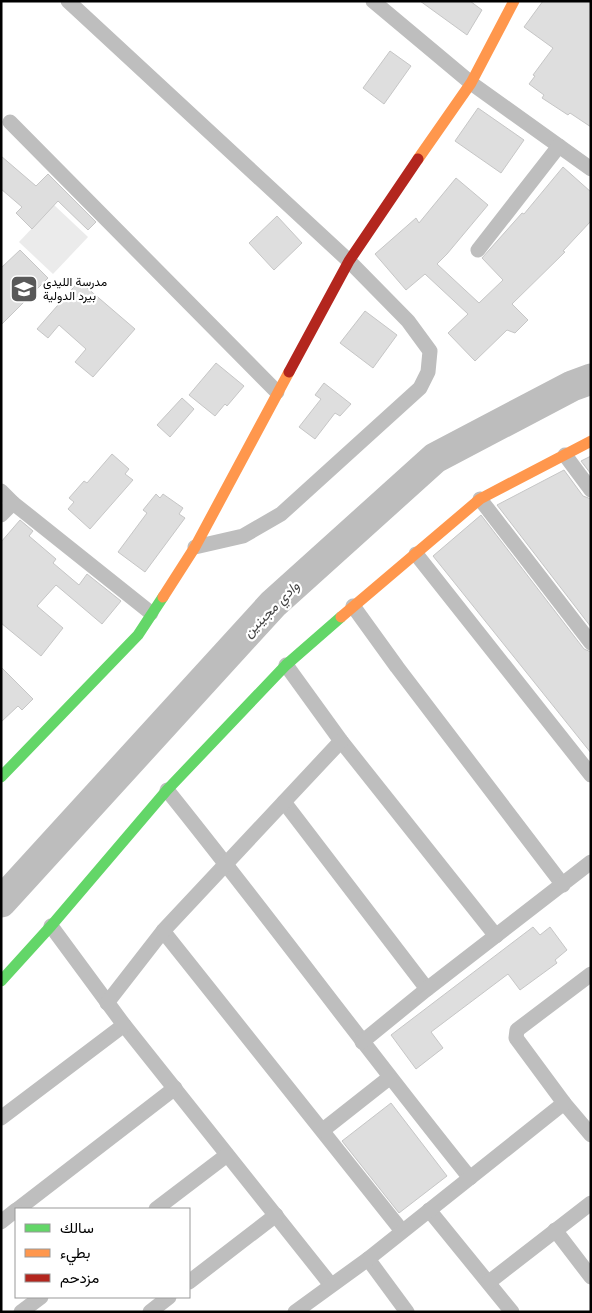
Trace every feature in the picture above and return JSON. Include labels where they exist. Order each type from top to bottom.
[{"type":"street","points":[[68,1],[349,261],[408,321],[430,351],[428,372],[420,388],[281,514],[243,536],[195,547]]},
{"type":"street","points":[[373,1],[470,83],[591,169]]},
{"type":"street","points":[[1,777],[138,635],[195,547],[349,261],[470,83],[514,1]]},
{"type":"street","points":[[10,122],[277,392]]},
{"type":"street","points":[[478,250],[559,146]]},
{"type":"street","points":[[1,981],[51,926],[167,790],[286,665],[352,606],[480,500],[591,442]]},
{"type":"street","points":[[565,455],[591,490]]},
{"type":"street","points":[[1,491],[13,503],[151,613]]},
{"type":"street","points":[[480,500],[591,643]]},
{"type":"street","points":[[1,515],[13,503]]},
{"type":"street","points":[[416,554],[591,775]]},
{"type":"street","points":[[352,606],[563,885]]},
{"type":"street","points":[[286,665],[341,740],[496,936]]},
{"type":"street","points":[[107,1002],[163,931],[341,740]]},
{"type":"street","points":[[167,790],[226,864],[389,1078],[470,1178]]},
{"type":"street","points":[[284,802],[427,988]]},
{"type":"street","points":[[362,1042],[427,988],[590,866]]},
{"type":"street","points":[[51,926],[124,1025],[331,1285]]},
{"type":"street","points":[[163,931],[402,1231]]},
{"type":"street","points":[[590,1134],[564,1103],[516,1038],[517,1030],[591,974]]},
{"type":"street","points":[[1,1118],[124,1025]]},
{"type":"street","points":[[323,1130],[389,1078]]},
{"type":"street","points":[[20,1208],[175,1088]]},
{"type":"street","points":[[299,1311],[331,1285],[368,1259],[564,1103]]},
{"type":"street","points":[[157,1208],[227,1155]]},
{"type":"street","points":[[489,1282],[591,1203]]},
{"type":"street","points":[[429,1210],[512,1312]]},
{"type":"street","points":[[1,1222],[15,1212]]},
{"type":"street","points":[[190,1281],[276,1215]]},
{"type":"street","points":[[556,1230],[591,1276]]},
{"type":"street","points":[[368,1259],[407,1312]]},
{"type":"street","points":[[21,1312],[40,1298]]},
{"type":"street","points":[[150,1312],[168,1298]]},
{"type":"shaded area","points":[[54,205],[88,237],[53,274],[19,242]]},
{"type":"building","points":[[420,1],[470,1],[482,10],[467,35]]},
{"type":"building","points":[[543,1],[591,1],[591,127],[542,98],[544,95],[529,84],[535,76],[533,75],[553,48],[524,27]]},
{"type":"building","points":[[390,51],[411,66],[384,104],[363,88]]},
{"type":"building","points":[[478,108],[524,140],[501,173],[455,141]]},
{"type":"building","points":[[1,156],[36,186],[48,174],[96,222],[88,230],[58,201],[32,229],[16,213],[22,207],[1,189]]},
{"type":"building","points":[[563,167],[591,192],[591,221],[563,251],[565,252],[512,304],[528,320],[515,333],[507,330],[475,361],[448,333],[468,314],[425,274],[406,290],[375,254],[416,218],[419,223],[456,178],[488,205],[437,264],[479,303],[503,280],[482,258],[522,213],[524,214]]},
{"type":"building","points":[[277,216],[302,243],[274,270],[249,243]]},
{"type":"building","points":[[20,250],[48,278],[1,325],[1,268]]},
{"type":"building","points":[[79,281],[135,329],[93,377],[75,362],[86,349],[59,325],[48,338],[37,329]]},
{"type":"building","points":[[365,311],[397,335],[373,368],[340,343]]},
{"type":"building","points":[[216,363],[244,386],[227,406],[225,404],[215,416],[189,395]]},
{"type":"building","points":[[324,383],[351,404],[340,416],[335,413],[315,439],[299,427],[321,399],[315,395]]},
{"type":"building","points":[[182,398],[194,409],[170,437],[157,425]]},
{"type":"building","points":[[112,454],[129,469],[125,474],[133,480],[90,529],[68,509],[74,502],[69,498],[84,481],[87,483]]},
{"type":"building","points":[[591,456],[591,474],[581,461]]},
{"type":"building","points":[[564,470],[583,496],[591,499],[591,627],[497,505]]},
{"type":"building","points":[[156,494],[160,498],[163,494],[183,508],[179,514],[185,518],[145,572],[118,552],[147,513],[143,510]]},
{"type":"building","points":[[481,515],[584,649],[591,652],[591,753],[433,556]]},
{"type":"building","points":[[20,520],[33,531],[29,536],[56,559],[53,563],[79,585],[87,574],[121,601],[102,624],[56,585],[37,606],[63,628],[41,656],[1,623],[1,542]]},
{"type":"building","points":[[1,667],[33,699],[22,710],[18,706],[1,722]]},
{"type":"building","points":[[533,927],[540,935],[550,927],[567,950],[555,960],[557,963],[520,990],[508,974],[431,1032],[443,1048],[416,1069],[391,1035]]},
{"type":"building","points":[[391,1103],[447,1176],[399,1213],[342,1141]]},
{"type":"waterway","name":"وادي مجينين","points":[[1,902],[273,604],[435,458],[572,386],[591,379]]},
{"type":"traffic: fast","points":[[1,777],[138,635],[163,597]]},
{"type":"traffic: fast","points":[[1,981],[51,926],[167,790],[286,665],[341,617]]},
{"type":"traffic: slow","points":[[418,159],[471,83],[514,1]]},
{"type":"traffic: slow","points":[[163,597],[195,547],[289,372]]},
{"type":"traffic: slow","points":[[341,617],[480,499],[591,441]]},
{"type":"traffic: jam","points":[[289,372],[349,261],[418,159]]},
{"type":"place","name":"مدرسة الليدي بيرد الدولية","points":[[24,289]]}]
